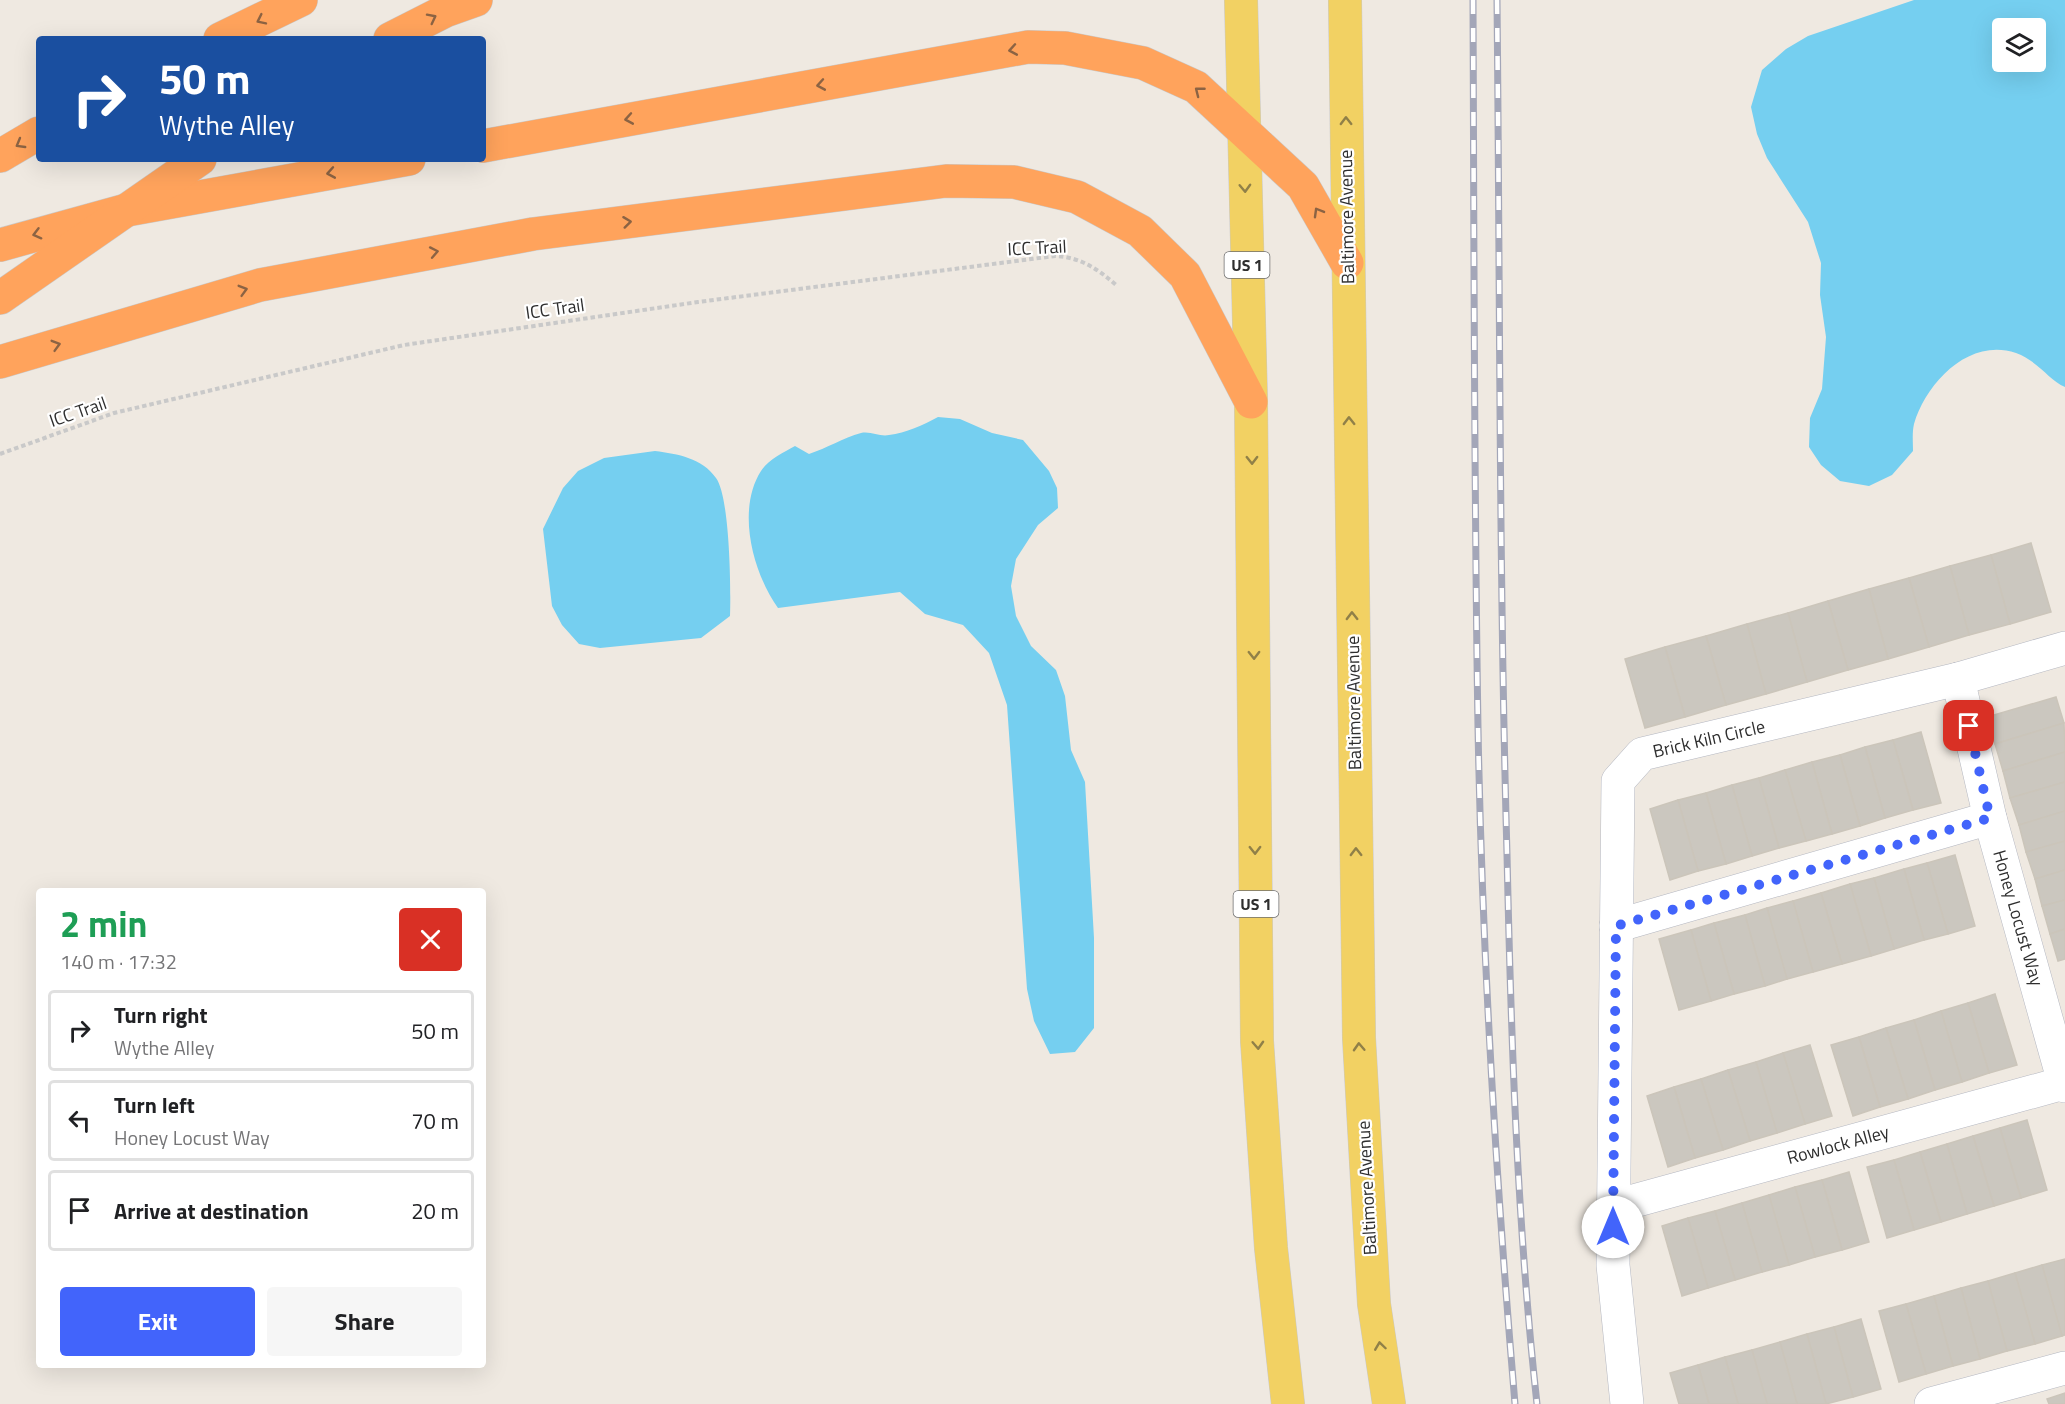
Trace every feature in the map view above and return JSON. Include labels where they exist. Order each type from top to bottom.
[{"type":"highway","points":[[226,36],[301,0]]},
{"type":"highway","points":[[396,36],[445,11],[476,0]]},
{"type":"highway","points":[[486,145],[1028,47],[1065,48],[1143,63],[1196,87],[1303,186],[1347,263]]},
{"type":"highway","points":[[0,156],[36,135]]},
{"type":"highway","points":[[0,298],[196,162]]},
{"type":"highway","points":[[0,245],[127,210],[392,162]]},
{"type":"highway","points":[[0,362],[260,285],[533,234],[946,181],[1014,182],[1077,198],[1140,231],[1185,275],[1251,402]]},
{"type":"main road","name":"US 1","points":[[1241,0],[1251,402],[1257,1041],[1271,1248],[1288,1404]]},
{"type":"main road","name":"Baltimore Avenue","points":[[1345,0],[1359,1038],[1374,1304],[1389,1404]]},
{"type":"street","name":"Brick Kiln Circle","points":[[1627,1404],[1613,1265],[1612,1208],[1618,781],[1642,754],[1958,679],[2065,648]]},
{"type":"street","name":"Honey Locust Way","points":[[1958,679],[1990,818],[2065,1085]]},
{"type":"street","points":[[1616,926],[1990,818]]},
{"type":"street","name":"Rowlock Alley","points":[[1612,1208],[2065,1085]]},
{"type":"street","points":[[1930,1404],[2065,1368]]},
{"type":"path","name":"ICC Trail","points":[[0,453],[114,413],[416,344],[698,302],[1055,256],[1082,261],[1116,285]]},
{"type":"water","points":[[1914,0],[2065,0],[2065,387],[2024,356],[2016,353],[1999,350],[1982,352],[1966,358],[1952,367],[1928,393],[1914,424],[1913,451],[1892,475],[1869,486],[1840,481],[1821,465],[1809,447],[1810,418],[1822,389],[1826,337],[1820,295],[1821,263],[1808,222],[1767,158],[1757,134],[1751,107],[1762,70],[1786,49],[1808,36]]},
{"type":"water","points":[[938,417],[960,419],[992,433],[1023,440],[1049,471],[1057,488],[1058,508],[1038,525],[1016,559],[1011,586],[1016,616],[1031,646],[1056,670],[1065,696],[1071,750],[1085,782],[1094,938],[1094,1028],[1075,1052],[1050,1054],[1034,1021],[1027,989],[1007,705],[989,653],[963,625],[925,614],[900,592],[778,608],[769,594],[755,560],[749,522],[750,504],[761,471],[768,463],[795,446],[809,454],[861,433],[886,435],[902,432]]},
{"type":"water","points":[[655,451],[697,461],[710,471],[721,488],[727,523],[730,616],[701,638],[600,648],[579,644],[562,625],[552,606],[543,529],[563,488],[578,471],[604,458]]},
{"type":"building","points":[[2031,543],[2051,612],[2010,624],[1991,555]]},
{"type":"building","points":[[1991,555],[2010,624],[1969,635],[1950,566]]},
{"type":"building","points":[[1950,566],[1969,635],[1929,647],[1909,578]]},
{"type":"building","points":[[1909,578],[1929,647],[1888,659],[1869,589]]},
{"type":"building","points":[[1869,589],[1888,659],[1848,670],[1828,601]]},
{"type":"building","points":[[1828,601],[1848,670],[1807,682],[1788,613]]},
{"type":"building","points":[[1788,613],[1807,682],[1766,694],[1747,624]]},
{"type":"building","points":[[1747,624],[1766,694],[1726,705],[1706,636]]},
{"type":"building","points":[[1706,636],[1726,705],[1685,717],[1665,647]]},
{"type":"building","points":[[1665,647],[1685,717],[1645,728],[1625,659]]},
{"type":"building","points":[[2056,697],[2064,723],[1995,744],[1987,717]]},
{"type":"building","points":[[2064,723],[2065,752],[2003,771],[1995,744]]},
{"type":"building","points":[[1921,732],[1941,803],[1913,810],[1893,740]]},
{"type":"building","points":[[1893,740],[1913,810],[1885,818],[1865,747]]},
{"type":"building","points":[[1865,747],[1885,818],[1860,826],[1840,755]]},
{"type":"building","points":[[2065,752],[2065,782],[2010,798],[2003,771]]},
{"type":"building","points":[[1840,755],[1860,826],[1832,834],[1812,762]]},
{"type":"building","points":[[1812,762],[1832,834],[1806,841],[1785,770]]},
{"type":"building","points":[[1785,770],[1806,841],[1779,848],[1759,778]]},
{"type":"building","points":[[1759,778],[1779,848],[1752,856],[1732,785]]},
{"type":"building","points":[[2065,782],[2065,811],[2019,825],[2010,798]]},
{"type":"building","points":[[1732,785],[1752,856],[1726,864],[1706,793]]},
{"type":"building","points":[[1706,793],[1726,864],[1698,871],[1678,800]]},
{"type":"building","points":[[1678,800],[1698,871],[1670,880],[1650,809]]},
{"type":"building","points":[[2065,811],[2065,841],[2026,852],[2019,825]]},
{"type":"building","points":[[2065,841],[2065,870],[2035,879],[2026,852]]},
{"type":"building","points":[[1955,855],[1975,926],[1948,934],[1927,863]]},
{"type":"building","points":[[1927,863],[1948,934],[1924,940],[1904,869]]},
{"type":"building","points":[[1904,869],[1924,940],[1894,949],[1874,878]]},
{"type":"building","points":[[2065,870],[2065,900],[2042,906],[2035,879]]},
{"type":"building","points":[[1874,878],[1894,949],[1871,956],[1850,884]]},
{"type":"building","points":[[1850,884],[1871,956],[1842,964],[1821,893]]},
{"type":"building","points":[[1821,893],[1842,964],[1813,972],[1793,901]]},
{"type":"building","points":[[2065,900],[2065,929],[2050,934],[2042,906]]},
{"type":"building","points":[[1793,901],[1813,972],[1787,979],[1767,908]]},
{"type":"building","points":[[1767,908],[1787,979],[1765,986],[1745,915]]},
{"type":"building","points":[[1745,915],[1765,986],[1734,994],[1714,923]]},
{"type":"building","points":[[1714,923],[1734,994],[1711,1001],[1691,930]]},
{"type":"building","points":[[2065,929],[2065,959],[2058,961],[2050,934]]},
{"type":"building","points":[[1691,930],[1711,1001],[1679,1010],[1659,939]]},
{"type":"building","points":[[1995,994],[2017,1065],[1989,1073],[1968,1003]]},
{"type":"building","points":[[1968,1003],[1989,1073],[1962,1082],[1941,1011]]},
{"type":"building","points":[[1941,1011],[1962,1082],[1935,1090],[1914,1020]]},
{"type":"building","points":[[1914,1020],[1935,1090],[1908,1099],[1886,1028]]},
{"type":"building","points":[[1886,1028],[1908,1099],[1880,1107],[1859,1037]]},
{"type":"building","points":[[1859,1037],[1880,1107],[1853,1116],[1831,1045]]},
{"type":"building","points":[[1810,1045],[1832,1116],[1805,1124],[1783,1053]]},
{"type":"building","points":[[1783,1053],[1805,1124],[1777,1133],[1756,1062]]},
{"type":"building","points":[[1756,1062],[1777,1133],[1750,1141],[1728,1070]]},
{"type":"building","points":[[1728,1070],[1750,1141],[1723,1150],[1701,1079]]},
{"type":"building","points":[[1701,1079],[1723,1150],[1695,1158],[1674,1087]]},
{"type":"building","points":[[1674,1087],[1695,1158],[1668,1167],[1647,1096]]},
{"type":"building","points":[[2027,1120],[2047,1190],[2021,1198],[2000,1128]]},
{"type":"building","points":[[2000,1128],[2021,1198],[1994,1206],[1973,1136]]},
{"type":"building","points":[[1973,1136],[1994,1206],[1967,1214],[1947,1144]]},
{"type":"building","points":[[1947,1144],[1967,1214],[1941,1222],[1920,1152]]},
{"type":"building","points":[[1920,1152],[1941,1222],[1914,1230],[1894,1160]]},
{"type":"building","points":[[1894,1160],[1914,1230],[1887,1238],[1867,1167]]},
{"type":"building","points":[[1849,1172],[1869,1242],[1842,1250],[1822,1180]]},
{"type":"building","points":[[1822,1180],[1842,1250],[1815,1257],[1795,1187]]},
{"type":"building","points":[[1795,1187],[1815,1257],[1789,1265],[1769,1195]]},
{"type":"building","points":[[1769,1195],[1789,1265],[1762,1272],[1742,1203]]},
{"type":"building","points":[[1742,1203],[1762,1272],[1735,1280],[1715,1211]]},
{"type":"building","points":[[1715,1211],[1735,1280],[1708,1288],[1688,1218]]},
{"type":"building","points":[[1688,1218],[1708,1288],[1682,1296],[1662,1226]]},
{"type":"building","points":[[2065,1259],[2065,1335],[2062,1336],[2042,1265]]},
{"type":"building","points":[[2042,1265],[2062,1336],[2035,1344],[2015,1273]]},
{"type":"building","points":[[2015,1273],[2035,1344],[2007,1351],[1988,1281]]},
{"type":"building","points":[[1988,1281],[2007,1351],[1980,1359],[1961,1288]]},
{"type":"building","points":[[1961,1288],[1980,1359],[1953,1366],[1934,1296]]},
{"type":"building","points":[[1934,1296],[1953,1366],[1926,1374],[1906,1304]]},
{"type":"building","points":[[1906,1304],[1926,1374],[1899,1382],[1879,1311]]},
{"type":"building","points":[[1861,1319],[1881,1389],[1853,1397],[1834,1327]]},
{"type":"building","points":[[1834,1327],[1853,1397],[1826,1404],[1807,1334]]},
{"type":"building","points":[[1807,1334],[1826,1404],[1797,1404],[1780,1342]]},
{"type":"building","points":[[1780,1342],[1797,1404],[1767,1404],[1752,1350]]},
{"type":"building","points":[[1752,1350],[1767,1404],[1738,1404],[1725,1357]]},
{"type":"building","points":[[1725,1357],[1738,1404],[1709,1404],[1698,1365]]},
{"type":"building","points":[[1698,1365],[1709,1404],[1679,1404],[1670,1373]]},
{"type":"building","points":[[2065,1393],[2065,1404],[2049,1404],[2047,1399]]},
{"type":"railway","points":[[1473,0],[1480,812],[1491,1066],[1515,1404]]},
{"type":"railway","points":[[1497,0],[1504,747],[1516,1129],[1524,1267],[1537,1404]]},
{"type":"route","points":[[1613,1227],[1613,1035],[1616,926],[1990,818],[1969,726]]}]
